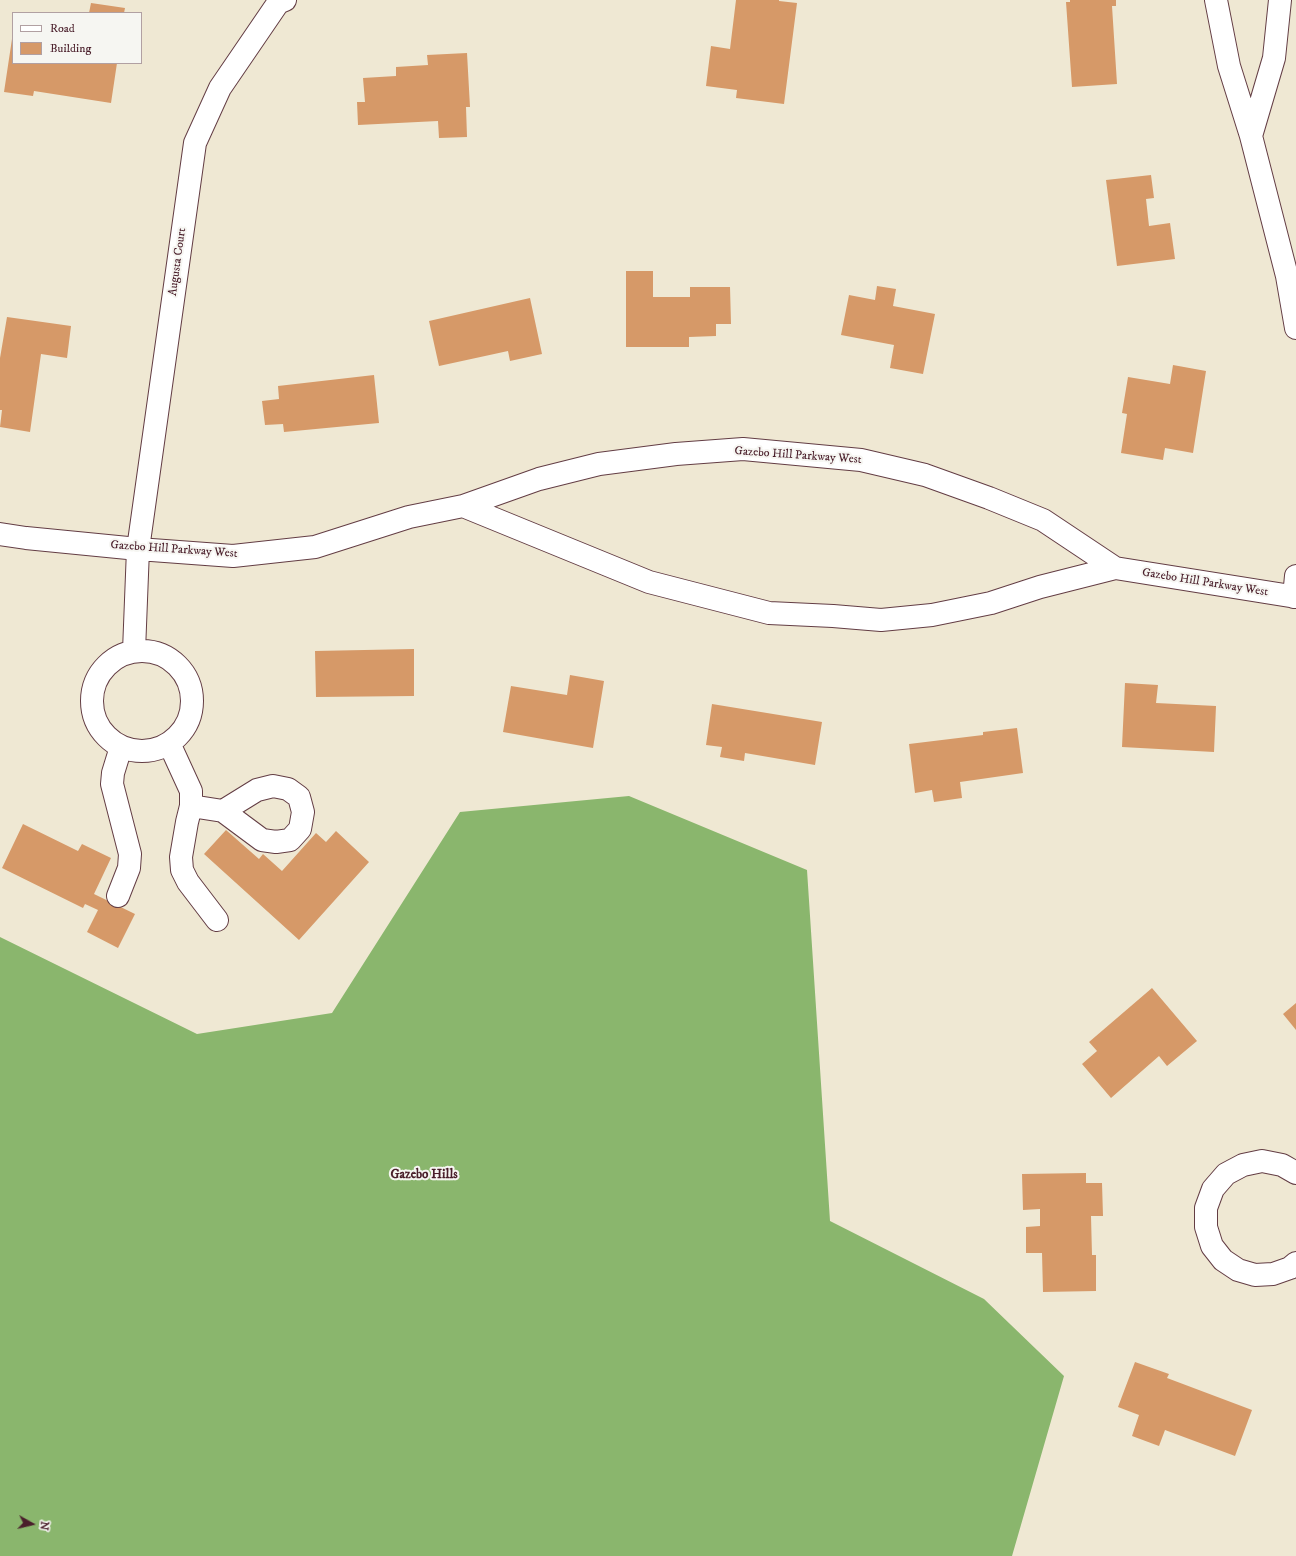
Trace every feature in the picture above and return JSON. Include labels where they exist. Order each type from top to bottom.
[{"type":"street","points":[[1216,0],[1229,66],[1251,136],[1287,276],[1296,328]]},
{"type":"street","points":[[1251,136],[1274,58],[1280,0]]},
{"type":"street","name":"Augusta Court","points":[[134,651],[138,549],[195,143],[220,88],[280,1]]},
{"type":"street","name":"Gazebo Hill Parkway West","points":[[0,534],[138,549],[233,556],[315,547],[409,517],[463,506],[539,479],[599,464],[676,454],[743,449],[861,460],[925,475],[989,498],[1043,520],[1115,568]]},
{"type":"street","name":"Gazebo Hill Parkway West","points":[[463,506],[649,582],[769,613],[882,620],[932,615],[991,603],[1040,587],[1115,568],[1295,590]]},
{"type":"street","points":[[134,651],[151,651],[167,657],[181,668],[189,682],[192,699],[190,716],[182,732],[169,743],[153,750],[137,751],[121,747],[108,738],[98,725],[93,710],[92,694],[97,679],[106,665],[119,656],[134,651]]},
{"type":"street","points":[[169,743],[191,791],[191,806],[181,857],[182,870],[188,882],[217,920]]},
{"type":"street","points":[[118,896],[129,868],[130,854],[112,784],[113,773],[121,747]]},
{"type":"street","points":[[191,806],[223,811]]},
{"type":"street","points":[[1296,1173],[1282,1165],[1262,1161],[1243,1165],[1226,1174],[1213,1189],[1206,1208],[1206,1227],[1212,1246],[1223,1260],[1238,1270],[1255,1275],[1273,1274],[1290,1268],[1296,1263]]},
{"type":"green space","points":[[629,796],[807,870],[830,1221],[984,1299],[1064,1376],[1012,1556],[0,1556],[0,937],[197,1034],[332,1013],[460,812]]},
{"type":"building","points":[[736,0],[779,0],[797,3],[784,104],[736,98],[737,90],[706,86],[711,46],[730,49]]},
{"type":"building","points":[[1070,0],[1116,0],[1116,6],[1112,6],[1117,84],[1072,87],[1066,2],[1070,2]]},
{"type":"building","points":[[91,3],[125,8],[124,12],[89,12]]},
{"type":"building","points":[[12,39],[12,64],[117,64],[111,103],[34,91],[33,96],[4,92]]},
{"type":"building","points":[[467,53],[470,107],[466,107],[467,137],[439,138],[438,121],[358,125],[357,102],[365,102],[363,78],[396,76],[396,67],[428,65],[427,55]]},
{"type":"building","points":[[1151,175],[1154,198],[1146,199],[1149,226],[1170,223],[1175,259],[1117,266],[1106,180]]},
{"type":"building","points":[[626,271],[653,271],[653,297],[690,297],[690,287],[730,287],[731,324],[716,324],[716,336],[689,337],[689,347],[626,347]]},
{"type":"building","points":[[877,286],[896,289],[893,306],[935,314],[923,374],[890,368],[894,345],[841,335],[849,295],[875,300]]},
{"type":"building","points":[[530,298],[542,354],[510,361],[508,351],[439,366],[429,321]]},
{"type":"building","points":[[7,317],[71,326],[67,358],[41,354],[30,432],[0,427],[2,410],[0,410],[0,358]]},
{"type":"building","points":[[1173,365],[1206,371],[1193,453],[1165,448],[1163,460],[1121,453],[1127,414],[1122,413],[1128,377],[1170,384]]},
{"type":"building","points":[[374,375],[379,423],[284,432],[283,424],[265,425],[262,401],[279,399],[278,386]]},
{"type":"building","points":[[414,649],[414,696],[316,697],[315,651]]},
{"type":"building","points":[[570,675],[604,681],[593,748],[503,732],[511,686],[567,695]]},
{"type":"building","points":[[1125,683],[1158,685],[1156,703],[1216,706],[1214,752],[1122,747]]},
{"type":"building","points":[[712,704],[822,722],[815,765],[745,753],[744,761],[720,757],[722,747],[706,745]]},
{"type":"building","points":[[1017,728],[1023,773],[960,782],[962,798],[934,802],[932,790],[915,793],[909,744],[983,735],[983,732]]},
{"type":"building","points":[[23,824],[78,851],[82,844],[111,858],[94,894],[135,914],[118,948],[87,932],[98,910],[85,904],[83,908],[2,868]]},
{"type":"building","points":[[226,830],[259,859],[263,854],[282,871],[316,833],[326,842],[336,831],[369,862],[299,940],[204,854]]},
{"type":"building","points":[[1152,988],[1197,1041],[1167,1066],[1159,1056],[1111,1098],[1082,1064],[1097,1051],[1089,1042]]},
{"type":"building","points":[[1296,1003],[1296,1030],[1283,1014]]},
{"type":"building","points":[[1086,1173],[1086,1183],[1102,1183],[1103,1216],[1091,1216],[1092,1255],[1096,1255],[1096,1291],[1043,1292],[1042,1253],[1026,1253],[1026,1227],[1040,1226],[1040,1209],[1023,1210],[1022,1174]]},
{"type":"building","points":[[1135,1362],[1169,1374],[1167,1378],[1252,1410],[1235,1456],[1165,1430],[1159,1446],[1132,1436],[1139,1415],[1118,1407]]},
{"type":"district","name":"Gazebo Hills","points":[[424,1175]]}]
